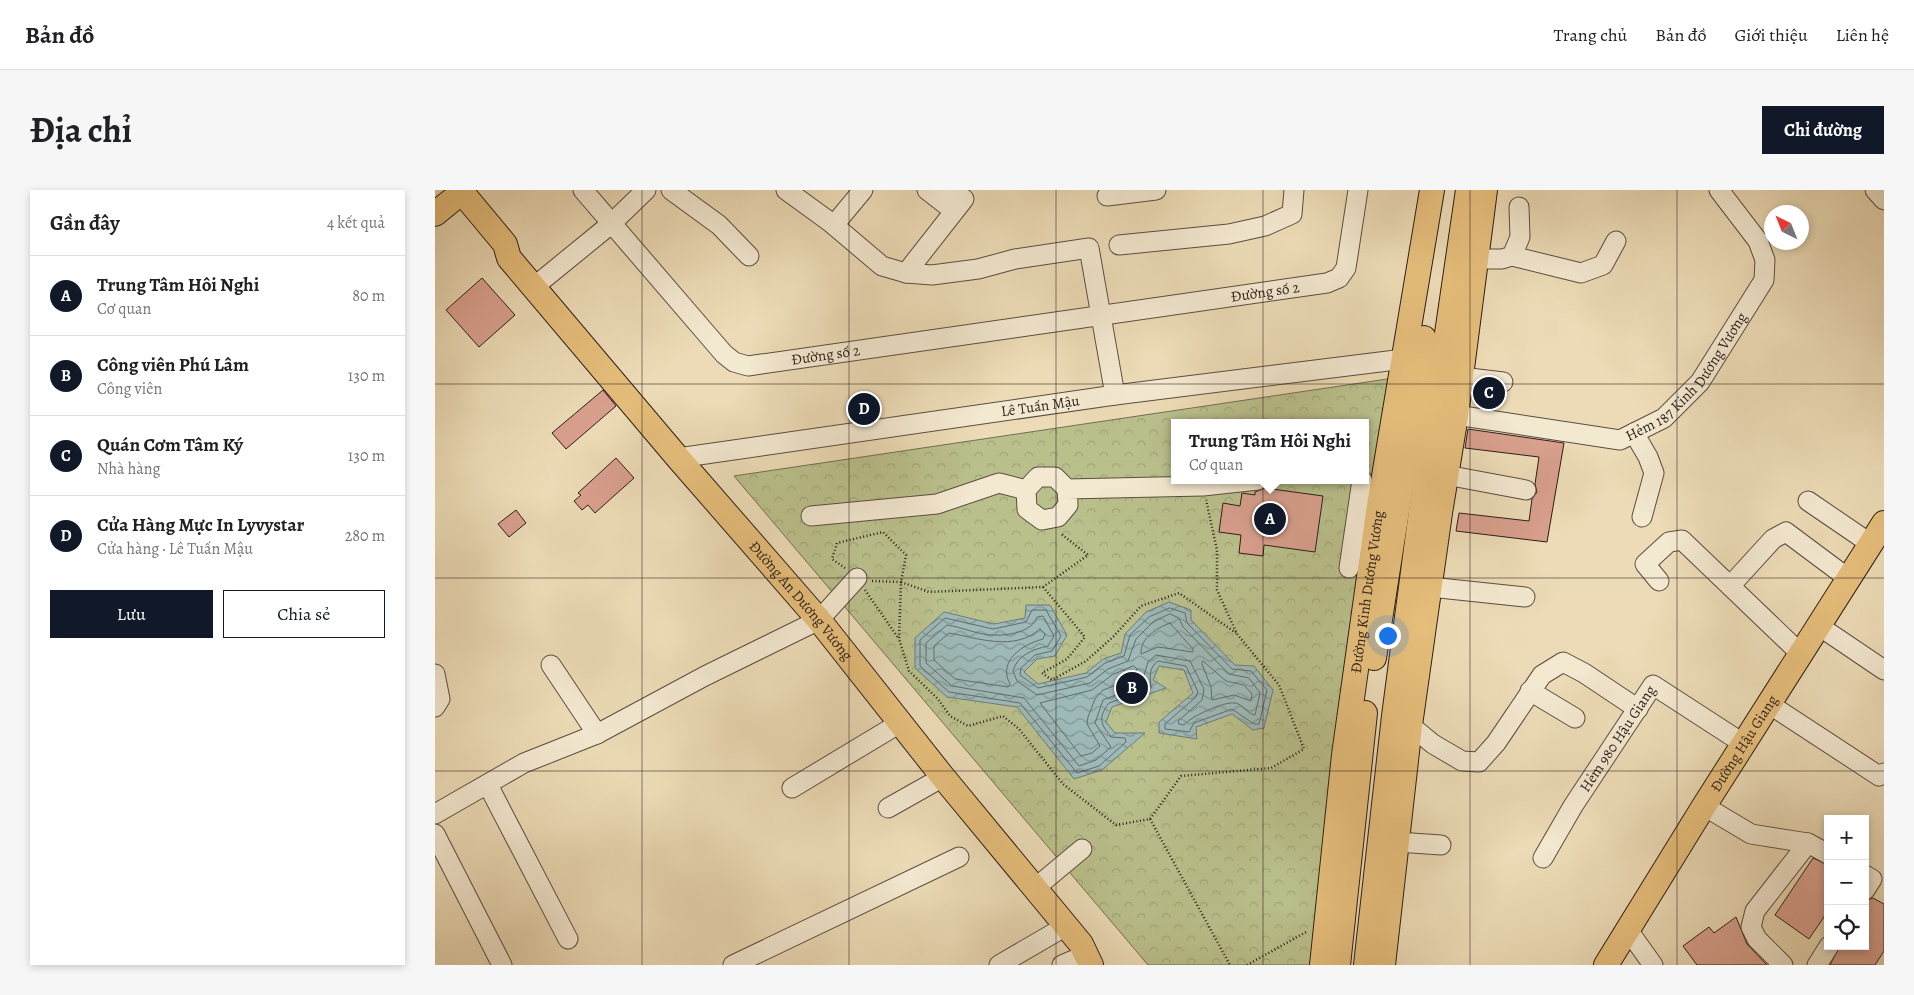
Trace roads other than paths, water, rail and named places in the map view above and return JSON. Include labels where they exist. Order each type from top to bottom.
[{"type":"main road","name":"Đường Kinh Dương Vương","points":[[1412,357],[1432,190]]},
{"type":"main road","name":"Đường Kinh Dương Vương","points":[[1322,965],[1325,921],[1344,755],[1385,469],[1412,357],[1446,190]]},
{"type":"main road","points":[[1383,965],[1411,724],[1430,587],[1437,474],[1468,190]]},
{"type":"main road","points":[[1366,965],[1393,716],[1437,474],[1456,415],[1485,190]]},
{"type":"main road","name":"Đường An Dương Vương","points":[[450,197],[494,252],[509,258],[535,286],[678,458],[819,620],[943,777],[1066,926],[1079,960],[1098,952],[1109,965]]},
{"type":"main road","name":"Đường Kinh Dương Vương","points":[[1338,965],[1366,706],[1385,469]]},
{"type":"main road","points":[[1385,469],[1437,474]]},
{"type":"main road","name":"Đường Hậu Giang","points":[[1606,965],[1704,806],[1884,523]]},
{"type":"street","name":"Đường số 2","points":[[583,190],[724,354],[734,362],[748,366],[1327,284],[1339,278],[1345,268],[1358,190]]},
{"type":"street","points":[[535,286],[611,224],[646,190]]},
{"type":"street","points":[[671,190],[719,225],[749,256]]},
{"type":"street","points":[[786,190],[834,225],[882,266],[906,273],[932,275],[978,270],[1015,259],[1089,248],[1115,395]]},
{"type":"street","points":[[834,225],[863,190]]},
{"type":"street","points":[[927,190],[954,211]]},
{"type":"street","points":[[906,273],[964,199],[952,190]]},
{"type":"street","points":[[1107,196],[1156,190]]},
{"type":"street","points":[[1119,244],[1229,234],[1265,226],[1291,214],[1294,190]]},
{"type":"street","name":"Hẻm 187 Kinh Dương Vương","points":[[1456,415],[1620,440],[1663,418],[1700,382],[1764,280],[1765,260],[1758,241],[1719,190]]},
{"type":"street","points":[[1875,190],[1884,200]]},
{"type":"street","points":[[1511,256],[1520,238],[1519,207]]},
{"type":"street","points":[[1477,259],[1502,259],[1511,256],[1581,274],[1603,265],[1616,241]]},
{"type":"street","name":"Lê Tuấn Mậu","points":[[678,458],[1115,395],[1412,357]]},
{"type":"street","points":[[1461,377],[1503,382]]},
{"type":"street","points":[[1634,433],[1648,457],[1654,473],[1642,517]]},
{"type":"street","points":[[1437,474],[1526,490]]},
{"type":"street","points":[[1038,477],[1055,477],[1067,489],[1068,505],[1058,517],[1043,520],[1027,509],[1026,490],[1038,477]]},
{"type":"street","points":[[811,516],[937,504],[999,483],[1026,490]]},
{"type":"street","points":[[1067,489],[1221,484]]},
{"type":"street","points":[[1349,568],[1361,484]]},
{"type":"street","points":[[1808,501],[1871,544]]},
{"type":"street","points":[[1731,585],[1773,539],[1786,532],[1849,578]]},
{"type":"street","points":[[1659,581],[1645,564],[1665,545],[1682,540],[1801,654]]},
{"type":"street","points":[[435,814],[524,763],[597,734],[705,676],[819,620],[857,578]]},
{"type":"street","points":[[1430,587],[1525,597]]},
{"type":"street","points":[[1819,626],[1884,670]]},
{"type":"street","points":[[1411,724],[1433,744],[1462,761],[1479,762],[1496,743],[1542,675],[1563,662],[1584,673],[1638,709]]},
{"type":"street","points":[[551,665],[597,734]]},
{"type":"street","points":[[435,674],[440,699],[435,707]]},
{"type":"street","name":"Hẻm 980 Hậu Giang","points":[[1543,858],[1573,806],[1653,685],[1743,744]]},
{"type":"street","points":[[1530,691],[1575,718]]},
{"type":"street","points":[[1769,704],[1879,776],[1884,773]]},
{"type":"street","points":[[792,788],[900,723]]},
{"type":"street","points":[[888,808],[943,777]]},
{"type":"street","points":[[488,784],[568,938]]},
{"type":"street","points":[[1704,806],[1751,834],[1808,843],[1824,852]]},
{"type":"street","points":[[435,834],[502,965]]},
{"type":"street","points":[[1397,842],[1441,845]]},
{"type":"street","points":[[1783,965],[1757,939],[1751,927],[1755,912],[1808,843]]},
{"type":"street","points":[[1034,889],[1082,849]]},
{"type":"street","points":[[733,965],[959,857]]},
{"type":"street","points":[[999,965],[1066,926]]},
{"type":"street","points":[[1628,930],[1653,965]]},
{"type":"street","points":[[1817,965],[1826,950]]},
{"type":"water","points":[[1169,602],[1191,610],[1191,620],[1235,665],[1254,666],[1273,690],[1264,728],[1253,730],[1232,714],[1196,727],[1197,739],[1159,733],[1159,722],[1193,693],[1184,670],[1159,666],[1153,680],[1166,688],[1112,707],[1106,722],[1115,733],[1145,733],[1102,770],[1074,779],[1017,707],[947,697],[915,668],[915,638],[944,612],[994,624],[1025,618],[1026,605],[1050,605],[1067,635],[1055,656],[1037,659],[1024,672],[1038,684],[1086,673],[1103,659],[1121,653],[1125,634],[1146,612]]},
{"type":"place","name":"Quán Cơm Tâm Ký","points":[[1489,393]]},
{"type":"place","name":"Cửa Hàng Mực In Lyvystar","points":[[864,409]]},
{"type":"place","name":"Trung Tâm Hôi Nghi","points":[[1270,519]]},
{"type":"place","name":"Công viên Phú Lâm","points":[[1132,688]]}]
